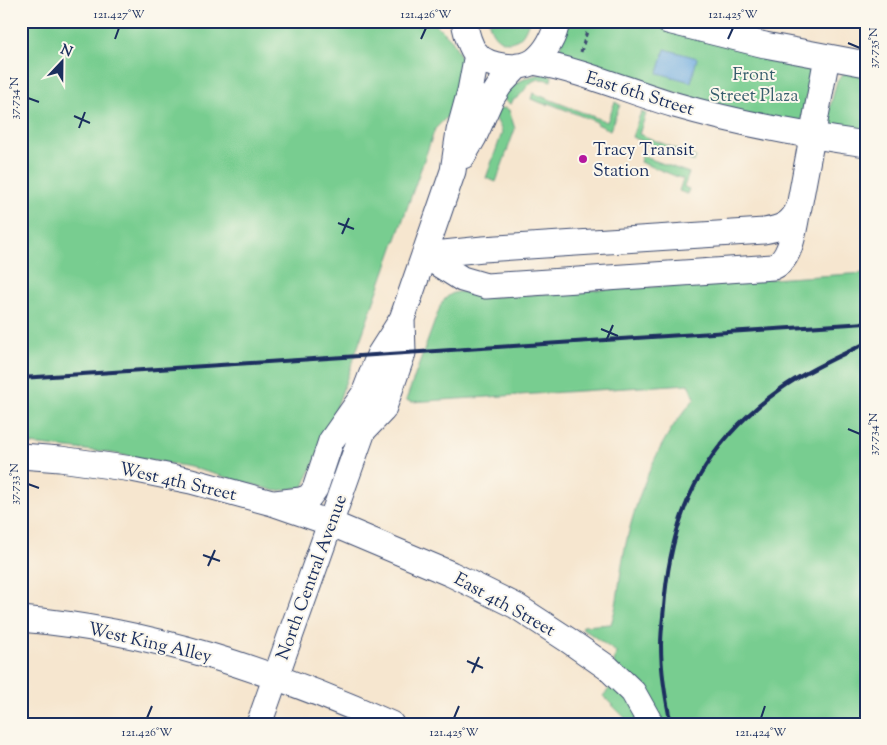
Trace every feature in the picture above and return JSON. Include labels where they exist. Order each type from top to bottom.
[{"type":"street","name":"North Central Avenue","points":[[259,724],[363,431],[364,394],[379,355],[402,319],[454,171],[474,137],[491,99],[500,85],[543,52],[555,31],[556,21]]},
{"type":"street","points":[[668,21],[765,46],[866,64]]},
{"type":"street","name":"North Central Avenue","points":[[454,171],[459,131],[470,92],[464,33]]},
{"type":"street","name":"East 6th Street","points":[[464,33],[487,63],[504,66],[525,64],[549,65],[638,94],[717,116],[866,144]]},
{"type":"street","points":[[424,255],[462,279],[486,286],[773,267],[780,264],[786,255],[799,207],[827,57]]},
{"type":"street","points":[[424,255],[764,231],[785,225],[794,217],[799,207]]},
{"type":"street","name":"North Central Avenue","points":[[363,431],[383,410],[403,353],[402,319]]},
{"type":"street","points":[[272,503],[301,500],[309,496],[314,488],[331,441],[364,394]]},
{"type":"street","name":"West 4th Street","points":[[21,456],[60,458],[132,468],[192,480],[272,503],[330,524]]},
{"type":"street","name":"East 4th Street","points":[[330,524],[451,574],[523,611],[608,668],[633,692],[651,724]]},
{"type":"street","name":"West King Alley","points":[[21,619],[59,622],[115,631],[172,644],[275,678],[391,724]]},
{"type":"path","points":[[580,54],[590,21]]},
{"type":"green space","points":[[21,21],[430,21],[452,40],[464,67],[454,110],[435,129],[326,437],[303,487],[276,491],[189,467],[105,452],[21,443]]},
{"type":"green space","points":[[489,21],[529,21],[525,31],[518,39],[508,42],[499,39],[495,35]]},
{"type":"green space","name":"Front Street Plaza","points":[[568,21],[636,21],[811,65],[812,73],[801,122],[743,115],[560,56],[561,44]]},
{"type":"green space","points":[[847,71],[866,71],[866,138],[828,128],[829,111],[837,81]]},
{"type":"green space","points":[[544,74],[552,76],[551,81],[543,79],[532,82],[511,104],[506,102],[502,96],[521,81],[531,76]]},
{"type":"green space","points":[[533,93],[607,122],[615,102],[620,105],[610,130],[597,124],[597,122],[548,103],[547,105],[531,99]]},
{"type":"green space","points":[[504,108],[509,110],[515,129],[496,182],[486,178],[502,133],[494,110]]},
{"type":"green space","points":[[641,112],[646,114],[639,134],[696,157],[694,162],[632,137]]},
{"type":"green space","points":[[642,156],[689,173],[684,187],[689,189],[687,194],[679,191],[683,179],[640,162]]},
{"type":"green space","points":[[866,273],[866,724],[631,724],[603,696],[609,689],[616,652],[582,628],[583,626],[611,624],[616,607],[622,562],[628,536],[650,468],[676,422],[695,398],[688,384],[411,402],[406,400],[441,304],[451,294],[456,292],[467,292],[486,297]]},
{"type":"water","points":[[665,49],[697,58],[691,82],[658,73]]},
{"type":"railway","points":[[21,378],[866,323]]},
{"type":"railway","points":[[671,724],[661,655],[661,632],[665,595],[677,532],[686,504],[699,478],[714,453],[733,430],[756,408],[802,375],[866,343]]},
{"type":"place","name":"Tracy Transit Station","points":[[583,159]]}]
